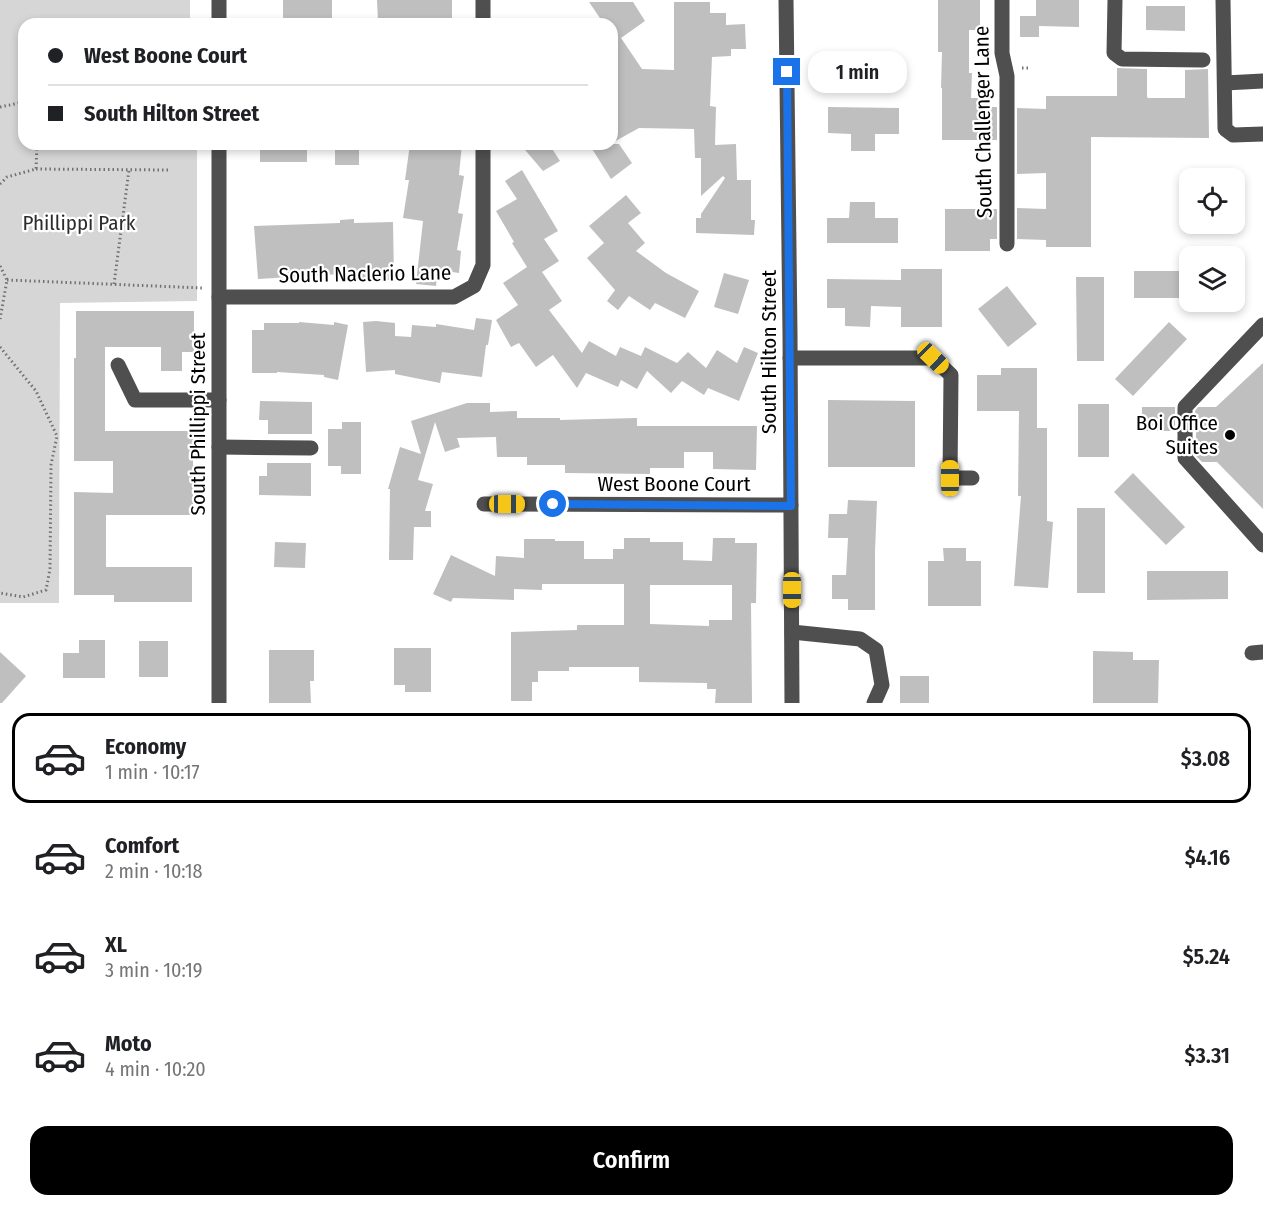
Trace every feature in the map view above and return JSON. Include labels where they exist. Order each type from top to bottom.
[{"type":"street","points":[[219,0],[219,18]]},
{"type":"street","points":[[483,0],[483,18]]},
{"type":"street","name":"South Hilton Street","points":[[786,0],[792,703]]},
{"type":"street","name":"South Challenger Lane","points":[[1002,0],[1002,53],[1007,76],[1007,244]]},
{"type":"street","points":[[1115,0],[1114,53],[1122,59],[1203,60]]},
{"type":"street","points":[[1223,0],[1225,129],[1233,135],[1263,134]]},
{"type":"street","points":[[1225,83],[1263,81]]},
{"type":"street","name":"South Phillippi Street","points":[[219,150],[219,703]]},
{"type":"street","name":"South Naclerio Lane","points":[[219,293],[454,297],[474,286],[483,265],[483,150]]},
{"type":"street","points":[[1263,324],[1185,407],[1185,458],[1263,545]]},
{"type":"street","points":[[790,358],[933,358],[951,375],[950,478],[972,478]]},
{"type":"street","points":[[118,365],[135,400],[219,400]]},
{"type":"street","points":[[219,447],[311,448]]},
{"type":"street","name":"West Boone Court","points":[[484,504],[791,506]]},
{"type":"street","points":[[792,632],[860,639],[876,650],[882,685],[874,703]]},
{"type":"path","points":[[0,107],[18,103]]},
{"type":"path","points":[[36,169],[37,150]]},
{"type":"path","points":[[0,184],[7,177],[36,169],[168,170]]},
{"type":"path","points":[[114,284],[129,170]]},
{"type":"path","points":[[0,266],[7,280],[0,319]]},
{"type":"path","points":[[7,280],[114,284],[219,293]]},
{"type":"path","points":[[0,347],[36,391],[57,436],[51,465],[50,569],[46,590],[23,597],[0,593]]},
{"type":"green space","name":"Phillippi Park","points":[[0,0],[190,0],[190,18],[18,18],[18,150],[197,150],[197,301],[60,303],[59,603],[0,603]]},
{"type":"building","points":[[283,0],[332,0],[332,18],[283,18]]},
{"type":"building","points":[[377,0],[452,0],[452,18],[378,18]]},
{"type":"building","points":[[938,0],[980,0],[980,30],[969,30],[971,98],[990,98],[990,107],[997,107],[997,140],[942,140],[942,52],[938,52]]},
{"type":"building","points":[[1036,0],[1079,0],[1079,27],[1039,26],[1039,37],[1020,37],[1020,16],[1036,16]]},
{"type":"building","points":[[589,2],[633,2],[645,21],[621,38],[642,69],[674,70],[674,2],[710,2],[710,13],[726,13],[726,25],[745,24],[746,49],[731,49],[731,56],[712,57],[710,106],[716,107],[715,145],[736,144],[737,180],[751,180],[751,220],[755,220],[754,235],[696,233],[696,218],[701,218],[701,214],[725,178],[723,176],[701,196],[701,158],[695,158],[694,129],[639,128],[618,140],[618,18],[600,18]]},
{"type":"building","points":[[1146,6],[1185,6],[1185,31],[1146,30]]},
{"type":"building","points":[[1117,68],[1147,69],[1148,98],[1185,98],[1185,70],[1208,69],[1209,138],[1091,137],[1091,247],[1046,247],[1046,240],[1017,239],[1017,208],[1046,209],[1046,173],[1017,174],[1017,108],[1046,109],[1046,96],[1117,96]]},
{"type":"building","points":[[828,107],[899,108],[899,134],[875,134],[875,151],[851,151],[851,134],[828,133]]},
{"type":"building","points":[[619,144],[632,163],[611,179],[593,150],[618,150]]},
{"type":"building","points":[[260,150],[307,150],[307,162],[260,162]]},
{"type":"building","points":[[335,150],[359,150],[359,165],[335,165]]},
{"type":"building","points":[[409,150],[461,150],[459,175],[464,176],[458,213],[463,214],[457,250],[461,251],[459,273],[438,270],[436,286],[416,284],[423,221],[403,218],[409,180],[405,180]]},
{"type":"building","points":[[525,150],[553,150],[560,161],[543,171]]},
{"type":"building","points":[[522,170],[558,231],[544,239],[559,261],[542,272],[562,301],[549,310],[582,353],[589,341],[616,356],[620,347],[641,356],[645,347],[677,363],[688,352],[706,368],[717,350],[737,363],[744,347],[758,353],[739,401],[708,388],[704,395],[682,381],[671,393],[647,371],[637,389],[621,380],[618,387],[586,373],[577,388],[553,355],[536,367],[519,343],[511,347],[496,320],[518,305],[503,283],[527,267],[496,211],[517,199],[505,181]]},
{"type":"building","points":[[626,195],[641,213],[628,223],[645,243],[636,251],[666,273],[699,291],[685,318],[655,303],[650,310],[629,296],[618,310],[607,301],[615,290],[587,258],[604,243],[589,226]]},
{"type":"building","points":[[850,202],[875,202],[875,218],[898,218],[898,243],[827,243],[827,218],[849,218]]},
{"type":"building","points":[[945,209],[997,209],[997,239],[990,239],[990,251],[945,251]]},
{"type":"building","points":[[354,219],[354,223],[393,222],[394,280],[341,279],[341,274],[258,279],[254,226],[340,223],[340,220]]},
{"type":"building","points":[[901,269],[942,269],[942,327],[901,327],[901,307],[871,306],[870,327],[845,326],[845,308],[827,308],[827,279],[901,280]]},
{"type":"building","points":[[1134,271],[1179,271],[1179,298],[1134,298]]},
{"type":"building","points":[[724,273],[749,280],[738,314],[714,307]]},
{"type":"building","points":[[1076,277],[1104,277],[1104,361],[1077,361]]},
{"type":"building","points":[[1007,286],[1037,324],[1008,347],[978,309]]},
{"type":"building","points":[[76,311],[194,311],[194,352],[182,352],[182,371],[161,371],[161,347],[105,347],[105,431],[193,431],[193,515],[106,515],[106,567],[192,567],[192,602],[114,602],[114,595],[74,595],[74,492],[113,493],[113,461],[74,461]]},
{"type":"building","points":[[476,318],[492,320],[482,377],[442,372],[440,383],[395,374],[395,370],[366,372],[363,322],[395,323],[395,336],[411,337],[412,325],[436,327],[436,324],[474,330]]},
{"type":"building","points":[[299,322],[334,325],[334,322],[348,325],[338,380],[324,377],[324,375],[252,373],[252,330],[264,330],[264,323]]},
{"type":"building","points":[[1169,322],[1187,339],[1133,396],[1115,379]]},
{"type":"building","name":"Boi Office Suites","points":[[1263,363],[1263,509],[1217,462],[1202,462],[1196,456],[1195,411],[1198,407],[1216,407]]},
{"type":"building","points":[[1001,368],[1037,368],[1037,428],[1047,428],[1047,521],[1053,522],[1048,588],[1014,586],[1021,496],[1018,496],[1019,411],[977,411],[977,375],[1001,375]]},
{"type":"building","points":[[828,400],[915,401],[915,467],[828,467]]},
{"type":"building","points":[[260,401],[312,402],[312,434],[268,434],[268,420],[259,420]]},
{"type":"building","points":[[467,403],[490,403],[490,412],[517,411],[517,418],[560,418],[560,420],[637,418],[637,426],[757,426],[756,470],[713,469],[713,452],[684,452],[684,468],[650,468],[650,474],[565,473],[565,465],[527,465],[527,457],[497,457],[496,437],[457,438],[460,447],[445,452],[435,422],[418,480],[433,484],[425,511],[431,511],[431,527],[414,527],[413,560],[389,560],[390,489],[388,489],[400,447],[421,454],[411,421]]},
{"type":"building","points":[[1078,404],[1109,404],[1109,457],[1078,457]]},
{"type":"building","points":[[1142,407],[1175,407],[1175,431],[1142,431]]},
{"type":"building","points":[[342,422],[361,422],[361,474],[341,474],[341,466],[328,466],[328,429],[342,429]]},
{"type":"building","points":[[267,463],[311,463],[311,496],[259,495],[259,476],[267,476]]},
{"type":"building","points":[[1133,473],[1185,527],[1166,545],[1114,492]]},
{"type":"building","points":[[848,500],[877,501],[875,610],[848,610],[848,599],[832,599],[832,575],[846,575],[848,538],[828,538],[829,514],[847,514]]},
{"type":"building","points":[[1077,508],[1105,508],[1105,593],[1077,593]]},
{"type":"building","points":[[624,538],[650,538],[650,542],[683,542],[683,560],[712,561],[713,538],[735,538],[735,543],[757,543],[756,603],[751,603],[752,703],[715,703],[716,689],[707,689],[707,683],[639,682],[639,667],[569,667],[569,671],[538,671],[538,682],[532,682],[532,701],[511,701],[511,632],[577,630],[577,625],[624,625],[624,584],[542,584],[542,590],[514,589],[514,600],[453,598],[451,602],[433,594],[451,555],[495,576],[496,556],[524,558],[524,539],[584,541],[584,559],[613,559],[613,549],[624,549]],"holes":[[[650,585],[732,585],[732,620],[709,620],[709,626],[650,624]]]},
{"type":"building","points":[[275,542],[306,543],[305,568],[274,567]]},
{"type":"building","points":[[943,548],[966,548],[966,561],[981,561],[981,606],[928,606],[928,561],[944,561]]},
{"type":"building","points":[[1147,571],[1228,571],[1228,599],[1147,600]]},
{"type":"building","points":[[79,640],[105,640],[105,678],[63,678],[63,653],[79,653]]},
{"type":"building","points":[[139,641],[168,641],[168,677],[139,677]]},
{"type":"building","points":[[394,648],[431,648],[431,692],[405,692],[405,685],[394,685]]},
{"type":"building","points":[[269,650],[314,650],[314,681],[310,681],[311,703],[269,703]]},
{"type":"building","points":[[1093,651],[1133,652],[1133,660],[1159,660],[1158,703],[1093,703]]},
{"type":"building","points":[[0,652],[26,676],[2,703],[0,703]]},
{"type":"building","points":[[900,676],[929,676],[929,703],[900,703]]},
{"type":"place","name":"Boi Office Suites","points":[[1230,435]]},
{"type":"route","points":[[553,504],[791,506],[787,72]]}]
